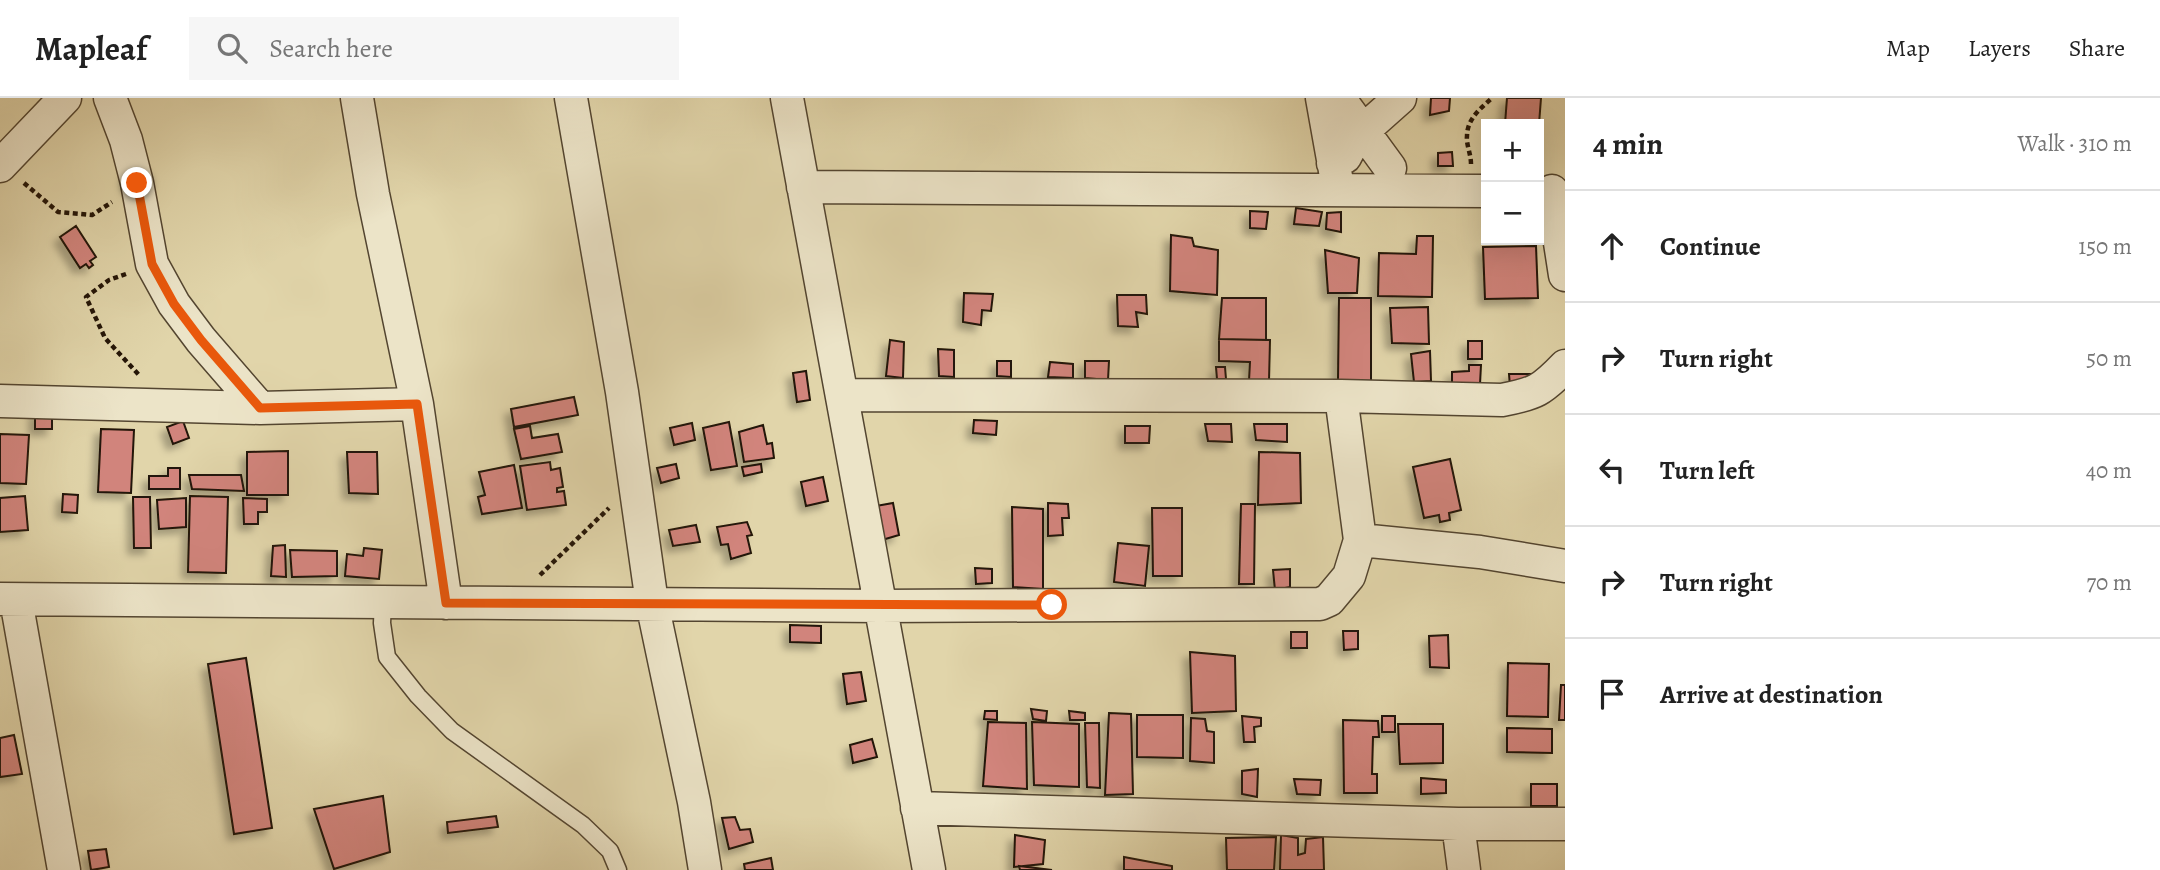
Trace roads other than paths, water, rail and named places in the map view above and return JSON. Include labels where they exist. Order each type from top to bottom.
[{"type":"street","points":[[1,164],[65,98]]},
{"type":"street","points":[[110,98],[126,140],[137,183],[152,264],[187,322],[260,408]]},
{"type":"street","points":[[357,98],[373,194],[417,404],[446,603]]},
{"type":"street","points":[[571,98],[622,392],[652,603],[694,802],[705,870]]},
{"type":"street","points":[[787,98],[929,870]]},
{"type":"street","points":[[1322,98],[1336,176]]},
{"type":"street","points":[[1339,98],[1390,168]]},
{"type":"street","points":[[1336,176],[1355,138],[1399,98]]},
{"type":"street","points":[[803,187],[1336,176],[1478,191]]},
{"type":"street","points":[[1552,191],[1565,275]]},
{"type":"street","points":[[842,395],[1341,396],[1503,400],[1523,397],[1543,388],[1565,366]]},
{"type":"street","points":[[64,870],[8,599],[879,606],[1320,604],[1329,600],[1349,576],[1360,540],[1341,396]]},
{"type":"street","points":[[0,401],[260,408],[417,404]]},
{"type":"street","points":[[1360,540],[1480,552],[1565,566]]},
{"type":"street","points":[[918,808],[1458,824],[1565,824]]},
{"type":"street","points":[[1458,824],[1464,870]]},
{"type":"lane","points":[[383,602],[382,623],[387,657],[418,696],[452,731],[583,825],[610,851],[618,870]]}]
